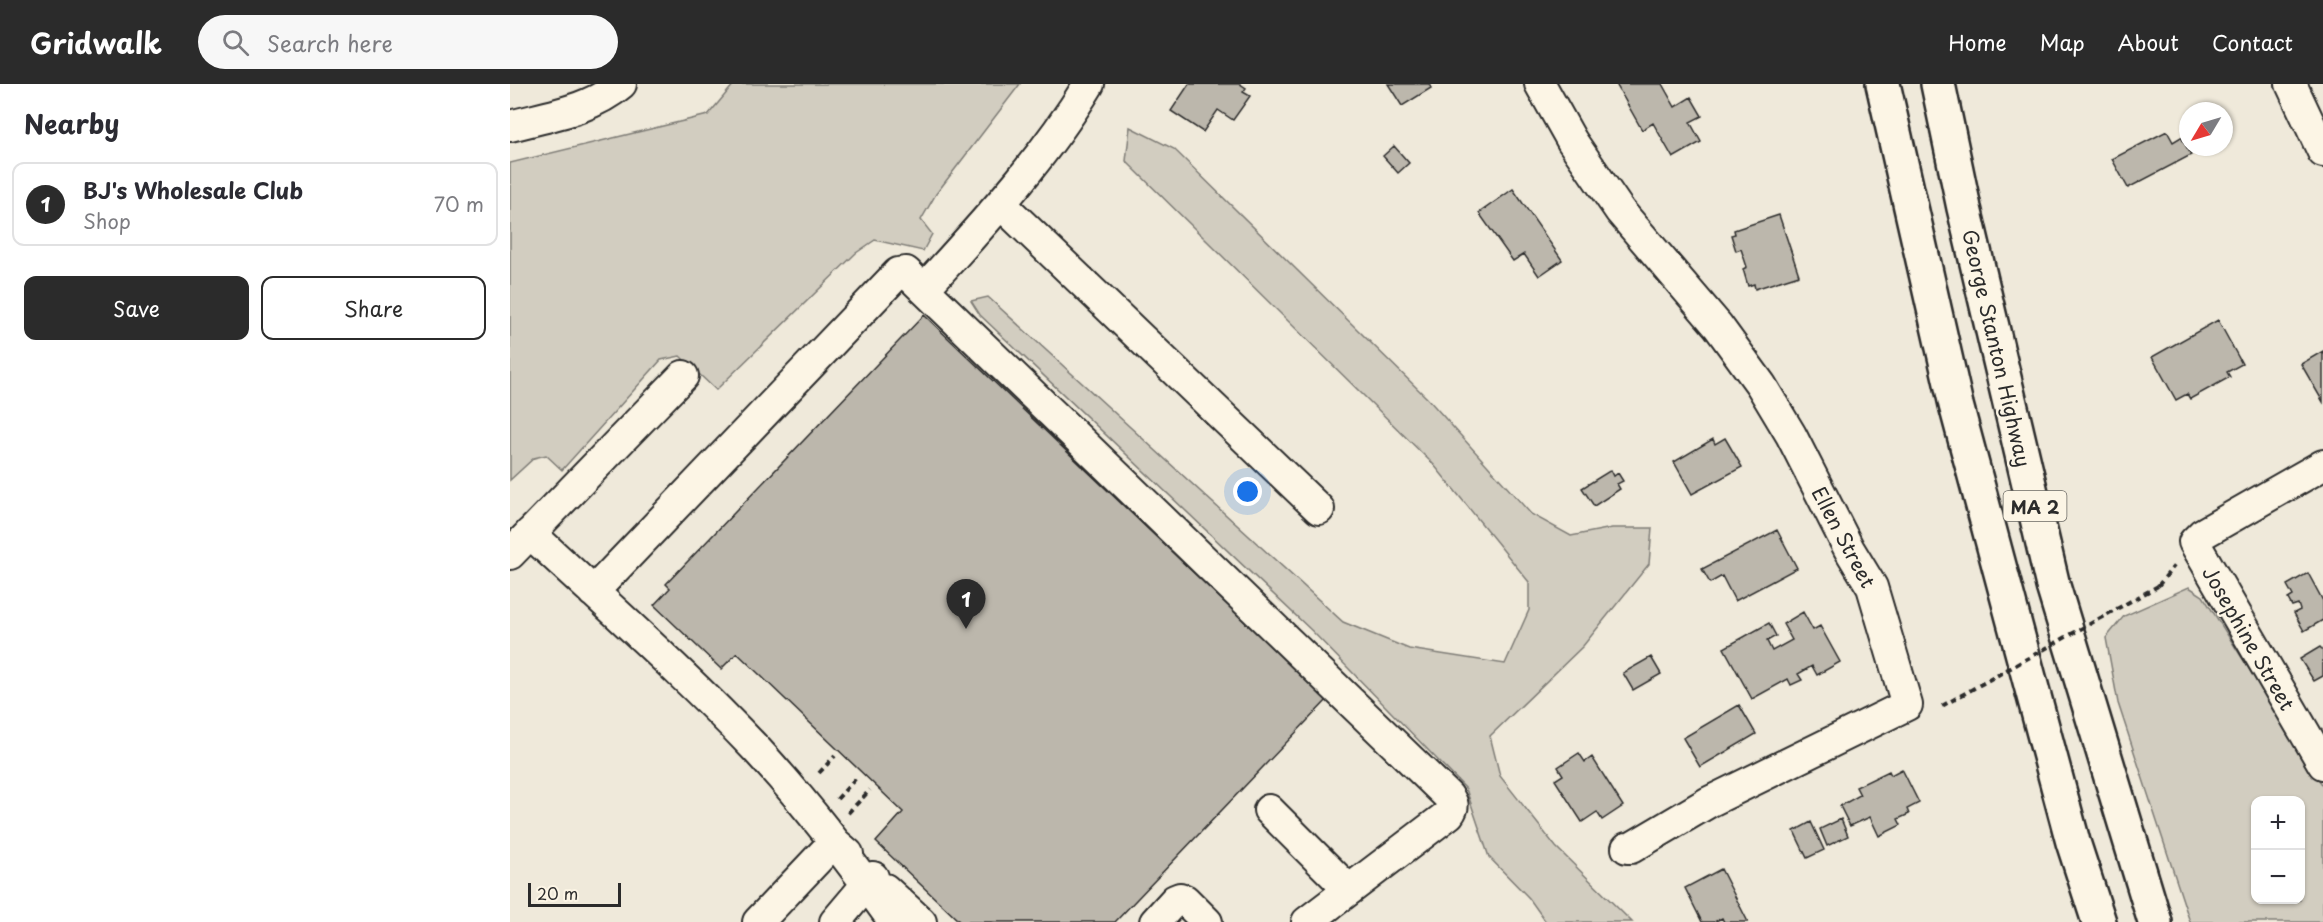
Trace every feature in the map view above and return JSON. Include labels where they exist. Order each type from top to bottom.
[{"type":"highway","name":"MA 2","points":[[1883,84],[1956,405],[2073,842],[2099,922]]},
{"type":"highway","name":"George Stanton Highway","points":[[1938,84],[1964,208],[2053,586],[2155,922]]},
{"type":"street","points":[[510,126],[587,105],[609,94],[621,84]]},
{"type":"street","points":[[924,288],[1001,204],[1067,120],[1089,84]]},
{"type":"street","name":"Ellen Street","points":[[1540,84],[1572,141],[1620,211],[1718,326],[1761,385],[1791,435],[1849,549],[1872,587],[1907,705],[1709,802],[1631,848],[1627,848]]},
{"type":"street","points":[[2291,84],[2323,152]]},
{"type":"street","points":[[1001,204],[1319,509]]},
{"type":"street","points":[[593,592],[898,273],[906,272],[1448,795],[1453,803],[1453,809],[1449,814],[1307,922]]},
{"type":"street","points":[[683,376],[520,543],[593,592],[758,752],[870,881],[921,922]]},
{"type":"street","name":"Josephine Street","points":[[2323,465],[2202,534],[2194,542],[2323,765]]},
{"type":"street","points":[[1269,810],[1349,890]]},
{"type":"street","points":[[758,922],[834,842]]},
{"type":"street","points":[[835,922],[870,881]]},
{"type":"street","points":[[870,881],[894,922]]},
{"type":"street","points":[[1155,922],[1175,900],[1180,898],[1185,900],[1207,922]]},
{"type":"path","points":[[1942,706],[2158,586]]},
{"type":"shaded area","points":[[734,84],[1020,84],[936,194],[921,220],[932,234],[923,251],[875,240],[856,253],[716,390],[680,356],[661,360],[562,470],[546,455],[534,458],[510,480],[510,163],[708,115]]},
{"type":"shaded area","points":[[1130,127],[1174,149],[1427,398],[1531,514],[1571,536],[1612,528],[1652,528],[1649,564],[1583,646],[1490,736],[1500,776],[1556,847],[1632,922],[1546,922],[1529,898],[1489,857],[1466,789],[1312,631],[980,315],[971,301],[988,297],[1343,622],[1409,649],[1505,664],[1529,610],[1529,582],[1434,465],[1126,161]]},
{"type":"shaded area","points":[[2189,587],[2203,596],[2323,786],[2323,922],[2190,922],[2118,703],[2106,638],[2124,616]]},
{"type":"building","points":[[1189,84],[1240,84],[1246,88],[1243,92],[1250,96],[1233,120],[1218,110],[1203,132],[1171,111]]},
{"type":"building","points":[[1388,84],[1429,84],[1431,88],[1402,106]]},
{"type":"building","points":[[1616,84],[1662,84],[1675,107],[1691,97],[1702,116],[1690,122],[1701,142],[1673,158],[1653,123],[1642,130]]},
{"type":"building","points":[[2167,131],[2173,142],[2179,138],[2179,156],[2189,156],[2128,188],[2112,159]]},
{"type":"building","points":[[1394,146],[1409,163],[1398,173],[1383,156]]},
{"type":"building","points":[[1513,189],[1562,260],[1539,276],[1524,254],[1513,261],[1479,213]]},
{"type":"building","points":[[1779,215],[1799,275],[1755,289],[1754,284],[1748,286],[1743,269],[1747,267],[1741,249],[1736,251],[1731,235],[1735,234],[1734,230]]},
{"type":"building","points":[[924,315],[1327,700],[1115,922],[960,922],[876,842],[903,812],[737,653],[721,669],[654,605],[670,588],[666,584]]},
{"type":"building","points":[[2218,320],[2242,364],[2227,372],[2230,377],[2190,399],[2187,394],[2176,400],[2152,357]]},
{"type":"building","points":[[2323,351],[2323,402],[2301,364]]},
{"type":"building","points":[[1725,438],[1742,467],[1692,494],[1674,462],[1713,439],[1715,444]]},
{"type":"building","points":[[1611,470],[1614,476],[1618,473],[1623,481],[1617,484],[1620,489],[1594,506],[1582,488]]},
{"type":"building","points":[[1777,530],[1797,568],[1735,601],[1722,576],[1710,583],[1702,569]]},
{"type":"building","points":[[2308,573],[2323,601],[2323,620],[2304,631],[2294,613],[2300,610],[2298,604],[2292,606],[2288,599],[2293,596],[2287,585]]},
{"type":"building","points":[[1803,612],[1813,630],[1820,626],[1840,662],[1817,675],[1812,666],[1798,674],[1802,680],[1791,685],[1788,679],[1752,699],[1724,648],[1769,623],[1776,636],[1767,641],[1772,651],[1792,640],[1783,624]]},
{"type":"building","points":[[2320,647],[2323,650],[2323,676],[2314,681],[2300,659]]},
{"type":"building","points":[[1651,657],[1661,674],[1633,690],[1623,673]]},
{"type":"building","points":[[1739,705],[1756,734],[1700,767],[1683,738]]},
{"type":"building","points":[[1579,753],[1585,762],[1592,757],[1623,806],[1602,820],[1597,812],[1582,822],[1555,780],[1563,775],[1558,767]]},
{"type":"building","points":[[1902,769],[1919,803],[1907,809],[1909,814],[1898,819],[1901,825],[1879,836],[1870,817],[1850,826],[1840,806],[1860,795],[1856,787],[1889,771],[1891,775]]},
{"type":"building","points":[[1841,819],[1848,836],[1827,846],[1820,829]]},
{"type":"building","points":[[1811,822],[1824,850],[1807,858],[1794,831]]},
{"type":"building","points":[[1721,869],[1748,922],[1724,922],[1722,918],[1714,922],[1702,922],[1685,888]]},
{"type":"place","name":"BJ's Wholesale Club","points":[[966,629]]}]
